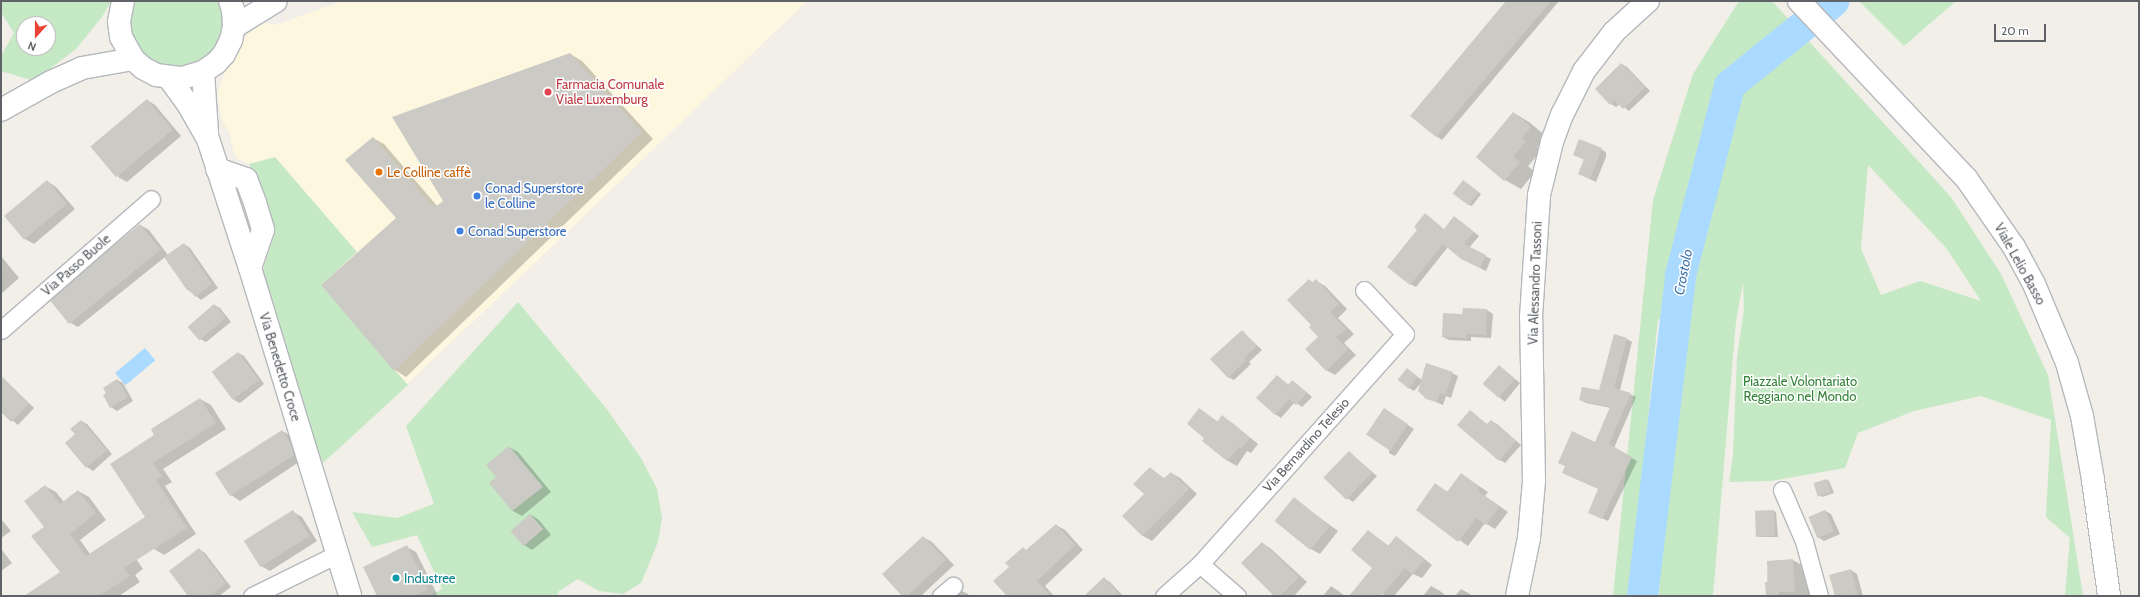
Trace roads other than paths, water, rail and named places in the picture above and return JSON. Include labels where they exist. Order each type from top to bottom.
[{"type":"street","points":[[123,1],[119,22],[121,37],[133,59],[149,71],[169,78],[182,78],[203,72],[216,63],[224,54],[231,40],[234,27],[233,10],[230,1]]},
{"type":"street","points":[[234,27],[276,1]]},
{"type":"street","name":"Via Alessandro Tassoni","points":[[1517,596],[1529,538],[1534,488],[1531,317],[1539,195],[1562,115],[1584,71],[1614,32],[1648,1]]},
{"type":"street","name":"Viale Lelio Basso","points":[[1799,1],[1979,194],[2014,247],[2051,322],[2067,363],[2082,416],[2093,480],[2109,596]]},
{"type":"street","points":[[1,110],[51,82],[82,68],[121,37]]},
{"type":"street","points":[[82,68],[133,59]]},
{"type":"street","name":"Via Benedetto Croce","points":[[203,72],[208,139],[250,268],[350,596]]},
{"type":"street","name":"Via Benedetto Croce","points":[[169,78],[188,104],[208,139]]},
{"type":"street","name":"Via Passo Buole","points":[[1,330],[151,199]]},
{"type":"street","name":"Via Bernardino Telesio","points":[[1164,596],[1200,564],[1405,334],[1364,290]]},
{"type":"street","points":[[1782,490],[1804,541],[1819,596]]},
{"type":"street","points":[[252,596],[331,557],[339,557]]},
{"type":"street","points":[[1200,564],[1237,596]]},
{"type":"water","points":[[145,348],[155,360],[125,385],[115,373]]},
{"type":"waterway","name":"Crostolo","points":[[1642,596],[1680,275],[1729,85],[1833,1]]},
{"type":"place","name":"Farmacia Comunale Viale Luxemburg","points":[[548,92]]},
{"type":"place","name":"Le Colline caffè","points":[[379,172]]},
{"type":"place","name":"Conad Superstore le Colline","points":[[477,196]]},
{"type":"place","name":"Conad Superstore","points":[[460,231]]},
{"type":"place","name":"Industree","points":[[396,578]]},
{"type":"park label","name":"Piazzale Volontariato Reggiano nel Mondo","points":[[1800,390]]}]
